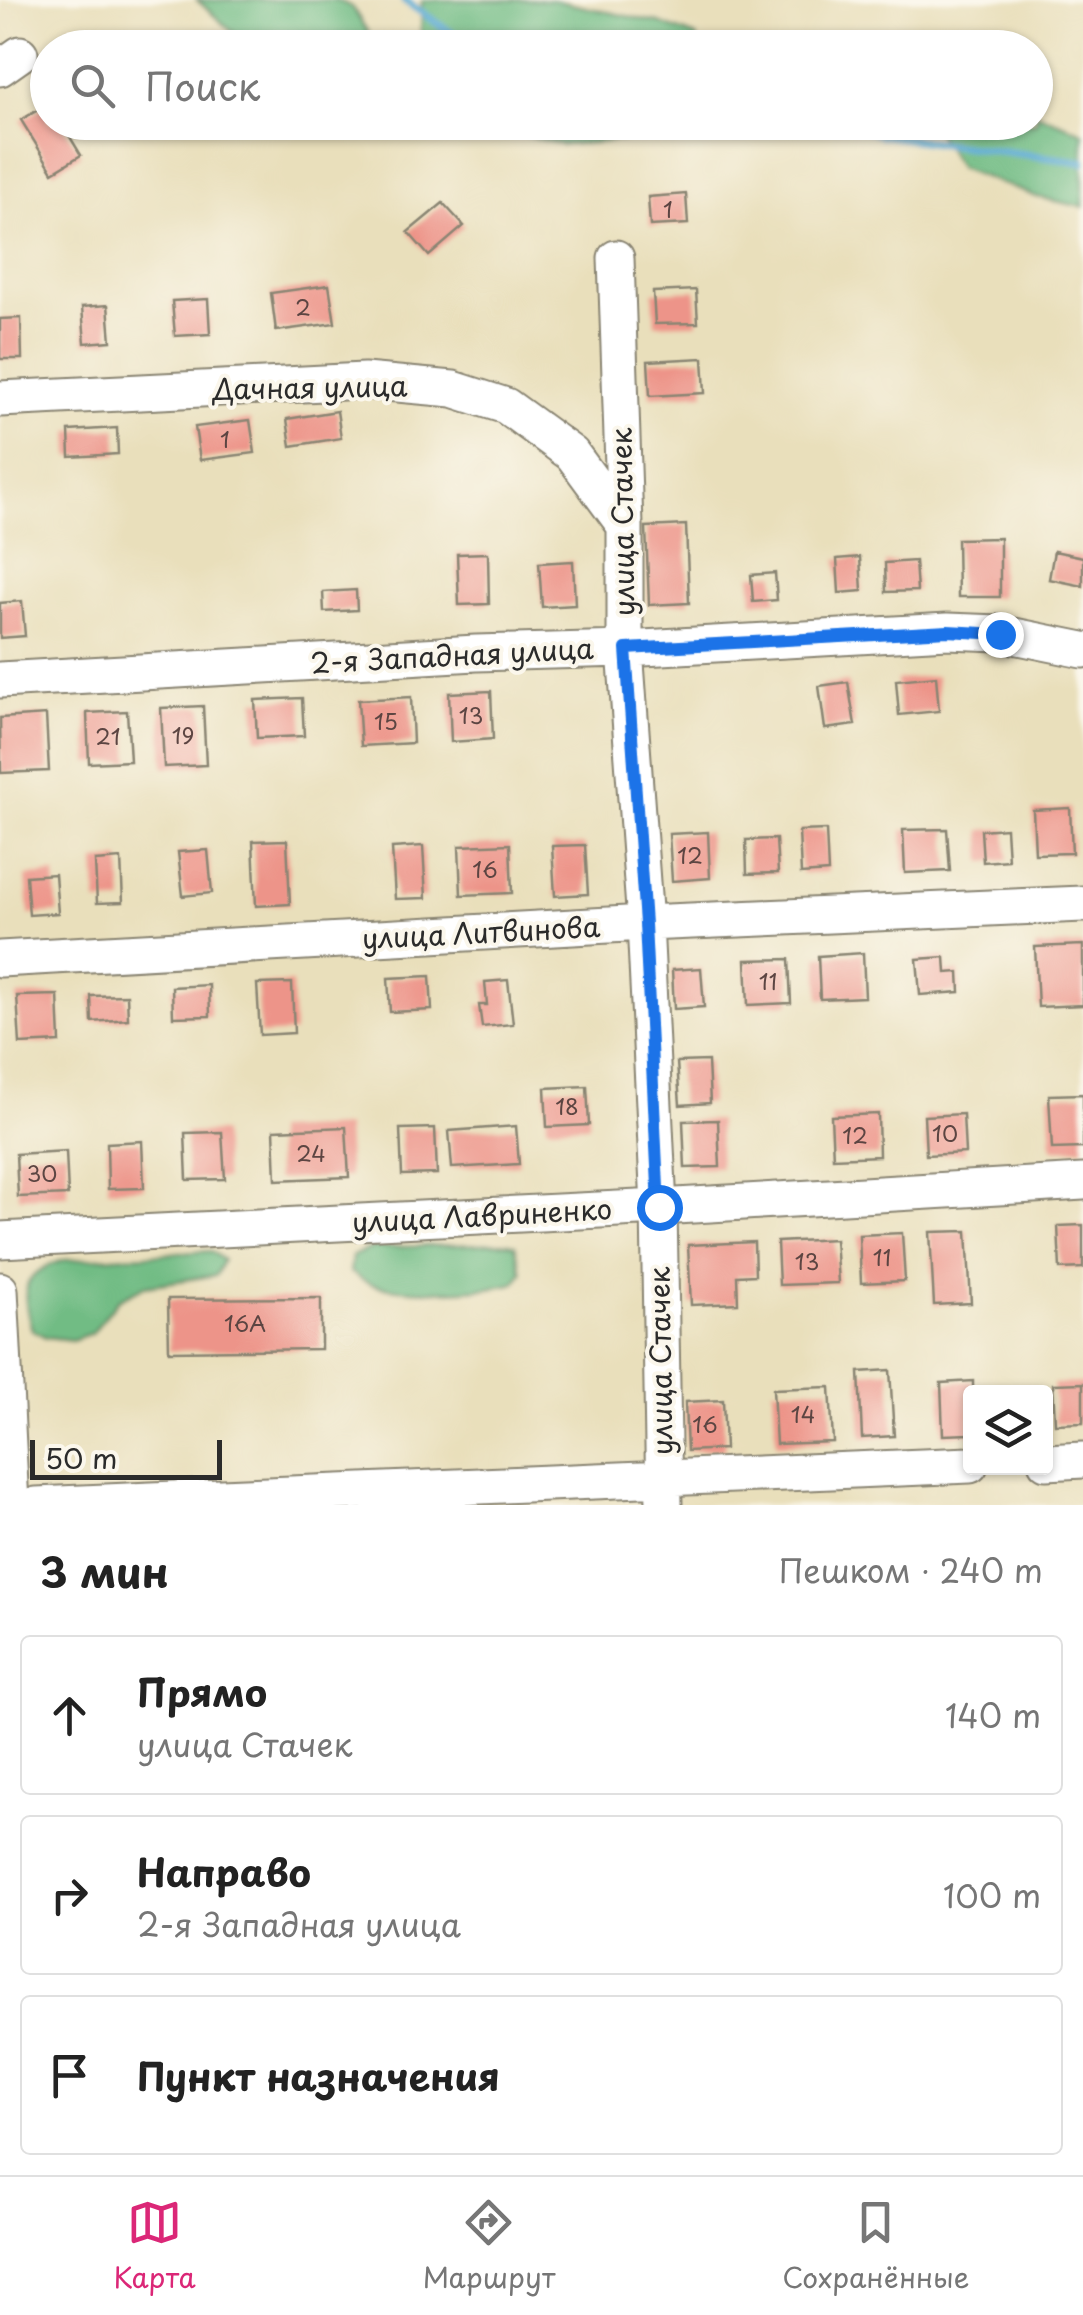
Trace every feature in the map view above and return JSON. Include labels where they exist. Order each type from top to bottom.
[{"type":"street","name":"улица Стачек","points":[[616,258],[626,649],[659,1207],[663,1491]]},
{"type":"street","name":"Дачная улица","points":[[0,399],[364,381],[453,389],[506,406],[572,454],[625,526]]},
{"type":"street","name":"2-я Западная улица","points":[[0,680],[948,631],[1000,634],[1083,650]]},
{"type":"street","name":"улица Литвинова","points":[[0,959],[1083,904]]},
{"type":"street","name":"улица Лавриненко","points":[[0,1240],[1083,1182]]},
{"type":"street","points":[[0,1290],[11,1505]]},
{"type":"street","points":[[1053,1462],[1083,1460]]},
{"type":"street","points":[[36,1505],[663,1491],[963,1466]]},
{"type":"green space","points":[[197,0],[337,0],[352,7],[366,30],[230,30]]},
{"type":"green space","points":[[422,0],[553,0],[678,30],[421,30]]},
{"type":"green space","points":[[1053,120],[1083,132],[1083,207],[1037,197],[959,168],[942,140],[1053,140]]},
{"type":"green space","points":[[543,140],[623,140],[563,145]]},
{"type":"green space","points":[[515,1245],[522,1273],[515,1283],[500,1286],[443,1291],[403,1289],[371,1284],[350,1272],[352,1256],[372,1248]]},
{"type":"green space","points":[[211,1251],[223,1260],[216,1275],[145,1286],[118,1300],[92,1333],[72,1340],[46,1337],[32,1330],[26,1303],[28,1284],[40,1270],[51,1265],[65,1260]]},
{"type":"building","points":[[30,115],[30,135],[21,120]]},
{"type":"building","points":[[33,140],[72,140],[81,155],[53,172]]},
{"type":"building","points":[[686,194],[688,224],[650,226],[648,197]]},
{"type":"building","points":[[443,203],[464,226],[429,256],[408,232]]},
{"type":"building","points":[[329,285],[335,323],[276,331],[271,293]]},
{"type":"building","points":[[696,290],[698,323],[655,324],[653,292]]},
{"type":"building","points":[[208,299],[210,334],[175,336],[172,301]]},
{"type":"building","points":[[108,305],[111,341],[85,343],[82,307]]},
{"type":"building","points":[[21,318],[22,359],[0,359],[0,319]]},
{"type":"building","points":[[703,358],[705,393],[650,396],[648,361]]},
{"type":"building","points":[[337,411],[341,438],[291,446],[287,419]]},
{"type":"building","points":[[250,420],[255,453],[200,460],[195,427]]},
{"type":"building","points":[[117,428],[118,454],[70,457],[69,431]]},
{"type":"building","points":[[686,525],[689,603],[649,605],[646,527]]},
{"type":"building","points":[[1000,538],[1000,597],[958,597],[957,539]]},
{"type":"building","points":[[1054,551],[1083,557],[1083,586],[1049,579]]},
{"type":"building","points":[[488,553],[489,604],[459,605],[457,554]]},
{"type":"building","points":[[860,557],[862,591],[839,593],[837,559]]},
{"type":"building","points":[[573,561],[575,605],[542,607],[539,563]]},
{"type":"building","points":[[915,561],[917,591],[886,592],[885,563]]},
{"type":"building","points":[[775,573],[777,600],[753,602],[751,575]]},
{"type":"building","points":[[356,590],[357,610],[324,612],[323,592]]},
{"type":"building","points":[[22,601],[25,636],[0,638],[0,603]]},
{"type":"building","points":[[936,676],[939,711],[899,715],[896,680]]},
{"type":"building","points":[[848,682],[855,725],[825,729],[819,686]]},
{"type":"building","points":[[491,691],[493,739],[451,742],[449,693]]},
{"type":"building","points":[[411,697],[413,743],[361,746],[358,700]]},
{"type":"building","points":[[302,698],[304,736],[257,738],[255,700]]},
{"type":"building","points":[[203,706],[206,765],[164,767],[161,708]]},
{"type":"building","points":[[127,711],[130,761],[89,763],[87,713]]},
{"type":"building","points":[[46,715],[49,771],[1,773],[0,718]]},
{"type":"building","points":[[1070,808],[1072,853],[1035,854],[1033,810]]},
{"type":"building","points":[[1006,828],[1008,860],[983,862],[981,830]]},
{"type":"building","points":[[947,829],[950,871],[905,873],[903,830]]},
{"type":"building","points":[[826,830],[828,872],[801,874],[799,831]]},
{"type":"building","points":[[708,832],[710,878],[672,881],[669,834]]},
{"type":"building","points":[[776,839],[778,873],[747,874],[746,840]]},
{"type":"building","points":[[287,840],[290,904],[256,906],[253,841]]},
{"type":"building","points":[[510,844],[512,893],[461,895],[459,846]]},
{"type":"building","points":[[585,845],[588,894],[555,896],[552,846]]},
{"type":"building","points":[[423,846],[426,898],[395,899],[392,848]]},
{"type":"building","points":[[208,850],[212,893],[183,896],[178,852]]},
{"type":"building","points":[[121,859],[123,902],[97,903],[95,861]]},
{"type":"building","points":[[55,874],[58,913],[29,915],[26,876]]},
{"type":"building","points":[[1083,945],[1083,1005],[1038,1007],[1035,947]]},
{"type":"building","points":[[863,953],[865,997],[820,999],[818,956]]},
{"type":"building","points":[[945,957],[946,973],[959,972],[960,992],[920,995],[917,959]]},
{"type":"building","points":[[789,959],[791,1003],[748,1005],[746,960]]},
{"type":"building","points":[[701,968],[704,1007],[674,1009],[672,970]]},
{"type":"building","points":[[430,976],[432,1010],[390,1012],[388,978]]},
{"type":"building","points":[[508,980],[513,1024],[482,1027],[479,1005],[487,1005],[485,982]]},
{"type":"building","points":[[292,983],[294,1033],[260,1035],[257,984]]},
{"type":"building","points":[[209,985],[210,1016],[173,1017],[172,987]]},
{"type":"building","points":[[58,995],[60,1042],[20,1044],[17,996]]},
{"type":"building","points":[[127,995],[128,1019],[92,1022],[91,996]]},
{"type":"building","points":[[708,1061],[710,1103],[680,1105],[677,1062]]},
{"type":"building","points":[[587,1086],[589,1125],[547,1127],[545,1088]]},
{"type":"building","points":[[1083,1094],[1083,1148],[1052,1149],[1049,1095]]},
{"type":"building","points":[[878,1114],[879,1156],[833,1158],[831,1116]]},
{"type":"building","points":[[963,1114],[965,1153],[926,1155],[924,1116]]},
{"type":"building","points":[[718,1120],[720,1167],[685,1168],[683,1121]]},
{"type":"building","points":[[516,1126],[519,1164],[452,1168],[449,1131]]},
{"type":"building","points":[[346,1127],[349,1177],[276,1180],[274,1130]]},
{"type":"building","points":[[435,1128],[437,1174],[402,1175],[400,1129]]},
{"type":"building","points":[[222,1132],[225,1179],[187,1180],[185,1133]]},
{"type":"building","points":[[142,1141],[144,1188],[108,1189],[107,1143]]},
{"type":"building","points":[[66,1151],[68,1195],[18,1197],[16,1154]]},
{"type":"building","points":[[1083,1225],[1083,1268],[1060,1269],[1058,1226]]},
{"type":"building","points":[[967,1231],[971,1303],[934,1305],[930,1232]]},
{"type":"building","points":[[902,1233],[905,1281],[861,1283],[859,1235]]},
{"type":"building","points":[[835,1239],[838,1283],[779,1285],[777,1242]]},
{"type":"building","points":[[754,1242],[755,1275],[737,1276],[738,1303],[691,1305],[688,1245]]},
{"type":"building","points":[[321,1298],[321,1349],[169,1351],[168,1299]]},
{"type":"building","points":[[890,1370],[894,1436],[862,1438],[859,1372]]},
{"type":"building","points":[[973,1381],[973,1385],[963,1385],[963,1434],[943,1435],[941,1383]]},
{"type":"building","points":[[1083,1383],[1083,1423],[1055,1424],[1053,1384]]},
{"type":"building","points":[[830,1387],[833,1442],[776,1444],[773,1389]]},
{"type":"building","points":[[723,1400],[725,1449],[687,1451],[685,1402]]},
{"type":"waterway","points":[[404,0],[447,30]]},
{"type":"waterway","points":[[918,140],[1083,162]]},
{"type":"route","points":[[659,1207],[626,649],[948,631],[1000,634]]}]
